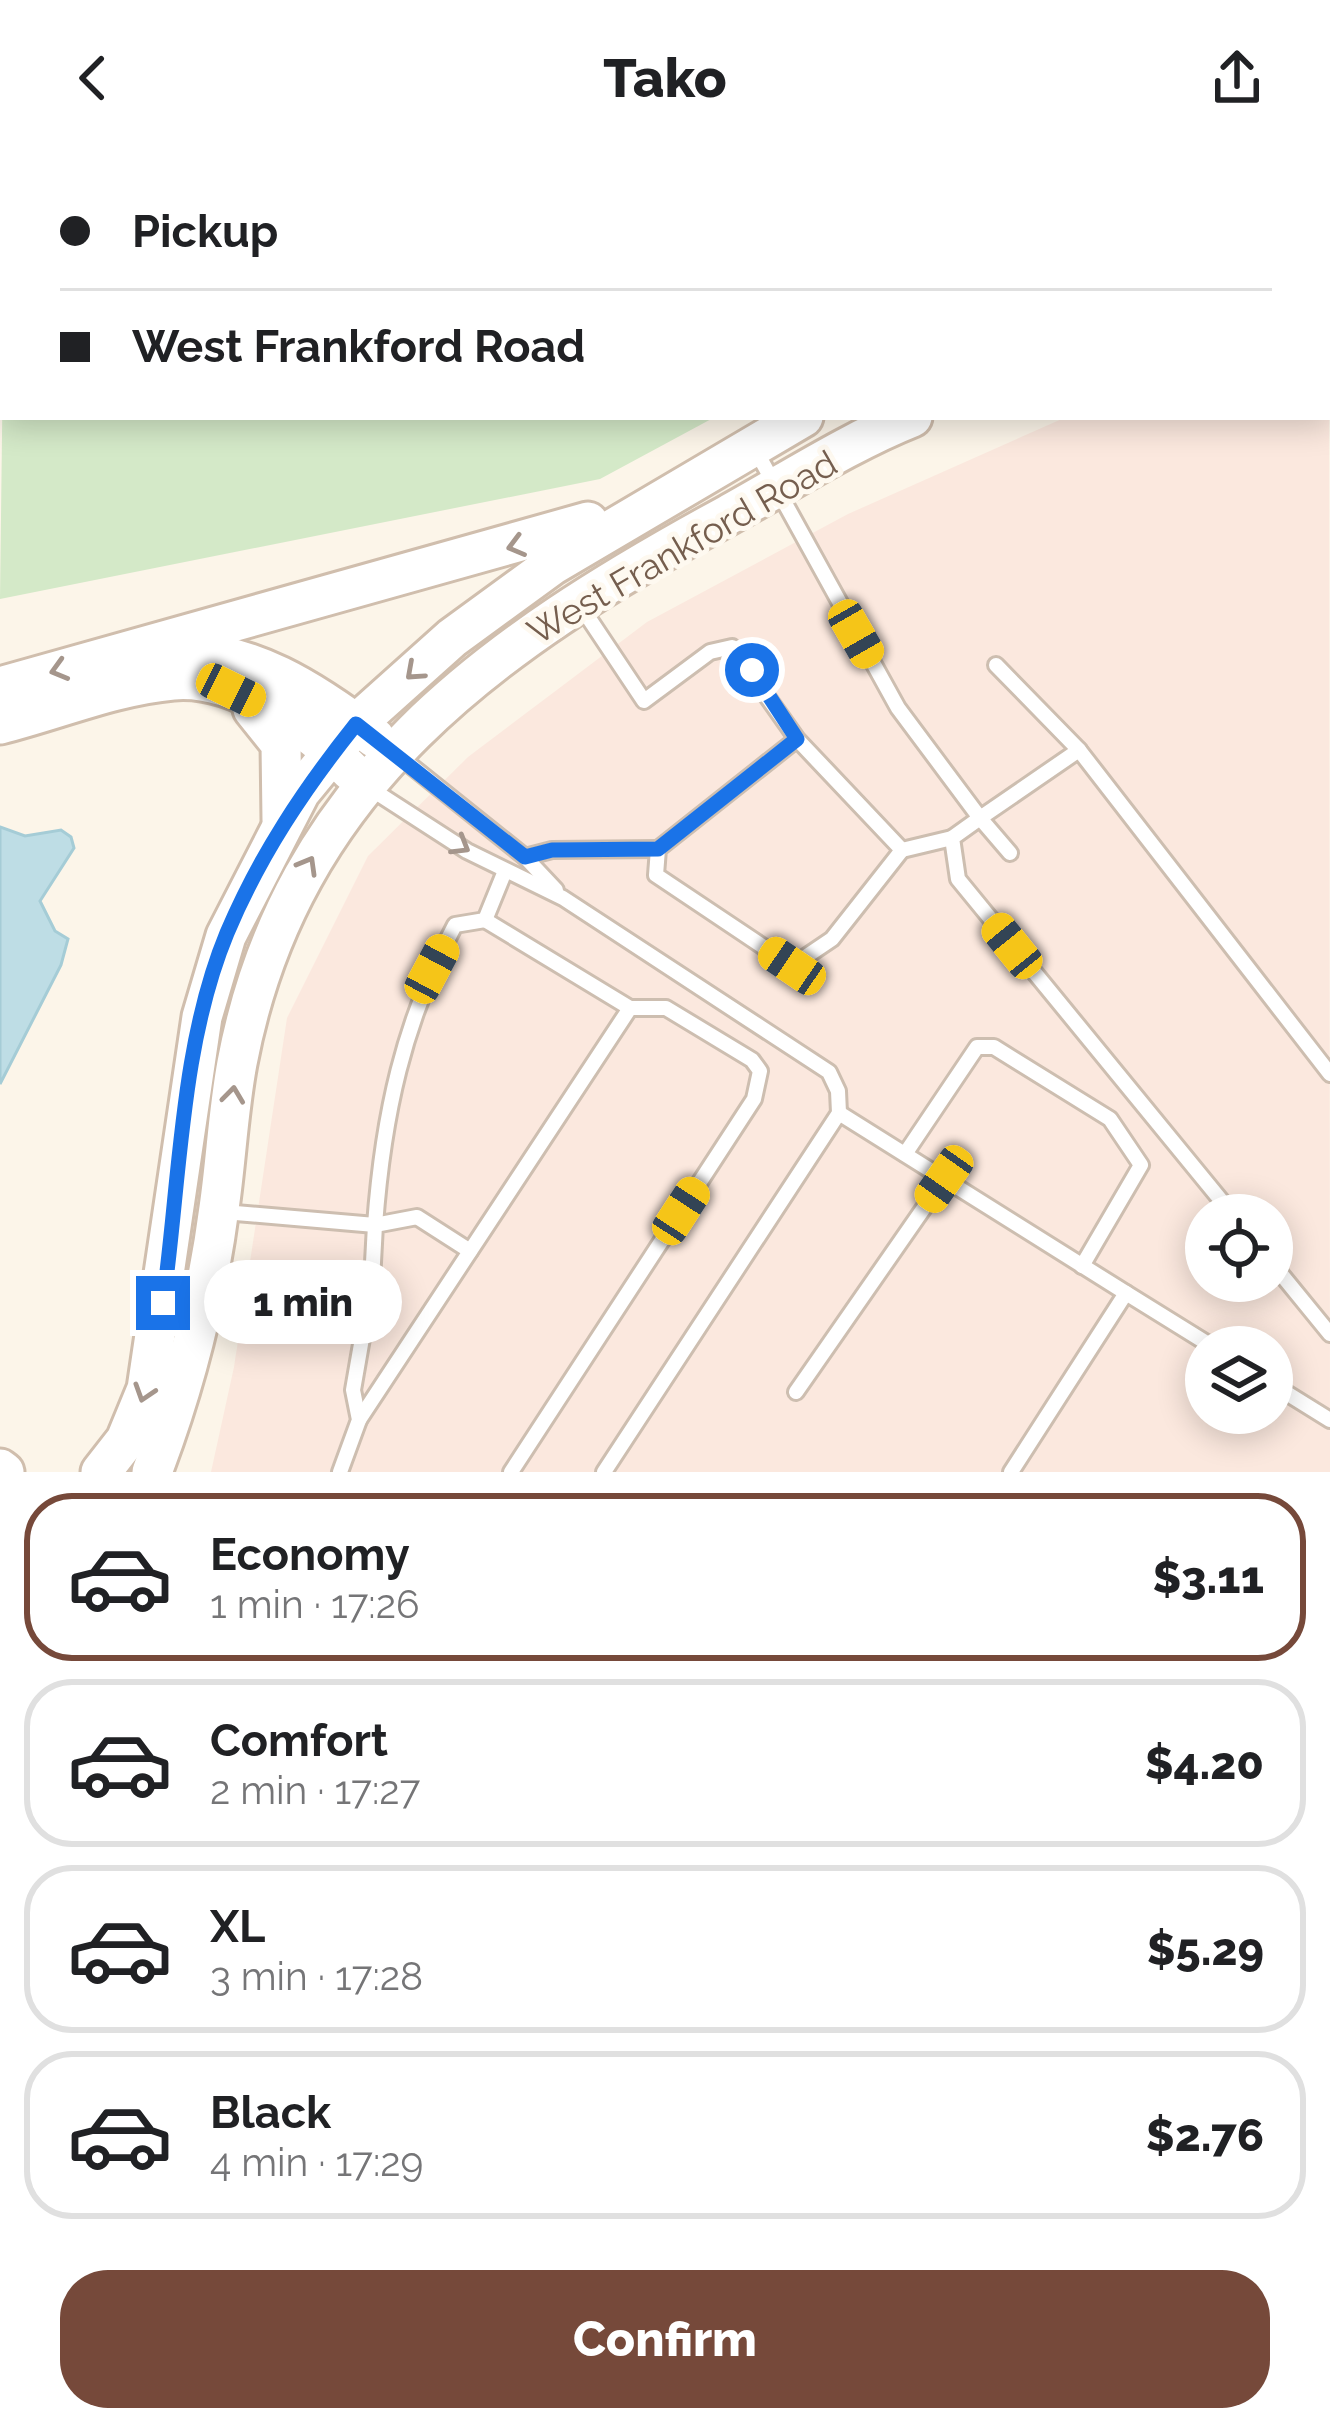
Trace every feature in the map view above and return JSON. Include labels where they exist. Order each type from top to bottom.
[{"type":"main road","name":"West Frankford Road","points":[[100,1472],[126,1440],[147,1389],[202,1017],[226,936],[282,824],[345,738],[452,638],[536,576],[798,420]]},
{"type":"main road","name":"West Frankford Road","points":[[152,1472],[200,1318],[237,1062],[267,955],[302,874],[364,784],[446,699],[579,603],[906,420]]},
{"type":"main road","points":[[4,705],[130,650],[540,539],[667,495]]},
{"type":"main road","points":[[130,650],[202,650],[255,664],[294,681],[345,738],[364,784]]},
{"type":"main road","points":[[4,705],[175,680],[231,690],[345,738],[394,752]]},
{"type":"main road","points":[[231,690],[264,717],[281,744],[282,824]]},
{"type":"main road","points":[[177,1206],[219,1211]]},
{"type":"lane","points":[[752,445],[898,708],[1010,854]]},
{"type":"lane","points":[[579,603],[644,700],[710,652],[732,647],[797,739],[902,850]]},
{"type":"lane","points":[[996,665],[1079,750],[1330,1074]]},
{"type":"lane","points":[[525,857],[552,850],[658,849],[797,739]]},
{"type":"lane","points":[[658,849],[656,875],[792,966],[832,939],[902,850],[952,838],[1079,750]]},
{"type":"lane","points":[[394,752],[525,857],[563,898]]},
{"type":"lane","points":[[364,784],[505,871],[563,898],[829,1072],[838,1091],[838,1112],[604,1472]]},
{"type":"lane","points":[[952,838],[958,879],[1216,1194]]},
{"type":"lane","points":[[485,920],[505,871]]},
{"type":"lane","points":[[359,1420],[353,1390],[372,1281],[381,1133],[414,1008],[455,925],[485,920],[630,1009],[666,1009],[752,1060],[760,1071],[760,1086],[511,1472]]},
{"type":"lane","points":[[340,1472],[359,1420],[630,1009]]},
{"type":"lane","points":[[905,1154],[977,1047],[994,1047],[1110,1119],[1141,1165],[1082,1266]]},
{"type":"lane","points":[[838,1112],[1185,1330]]},
{"type":"lane","points":[[796,1392],[944,1179]]},
{"type":"lane","points":[[219,1211],[375,1225],[417,1217],[470,1251]]},
{"type":"lane","points":[[1293,1289],[1330,1334]]},
{"type":"lane","points":[[1013,1471],[1126,1294]]},
{"type":"lane","points":[[1293,1397],[1330,1420]]},
{"type":"shaded area","points":[[1060,420],[1329,420],[1330,1472],[211,1472],[234,1367],[287,1018],[368,856],[468,757],[647,622],[848,514]]},
{"type":"green space","points":[[2,420],[709,420],[600,479],[0,599]]},
{"type":"water","points":[[0,827],[25,836],[61,830],[71,837],[74,848],[40,901],[55,931],[68,939],[61,965],[0,1084]]},
{"type":"route","points":[[163,1303],[202,1017],[226,936],[300,792],[356,724],[525,857],[552,850],[658,849],[797,739],[752,670]]}]
